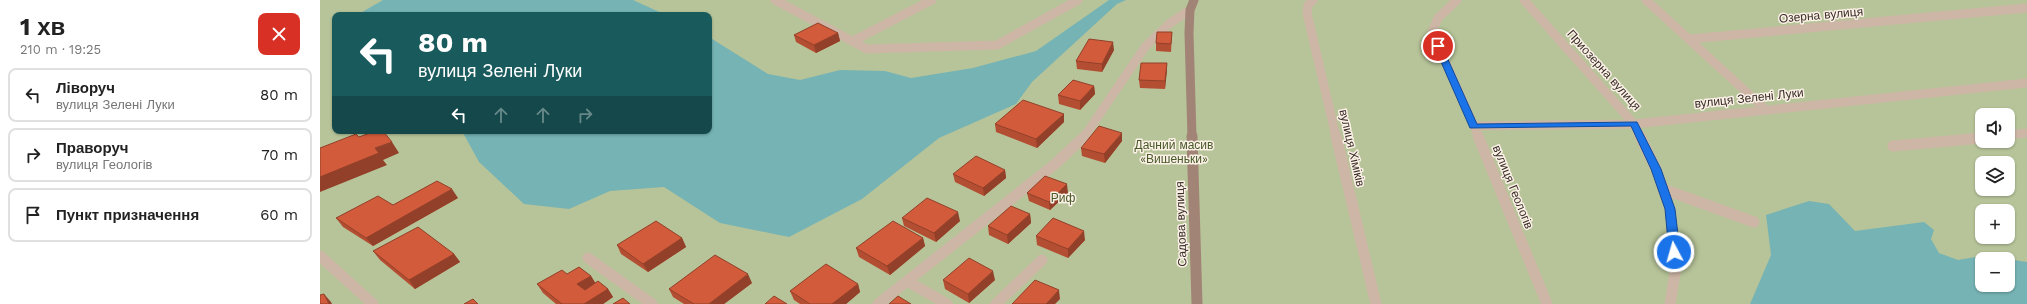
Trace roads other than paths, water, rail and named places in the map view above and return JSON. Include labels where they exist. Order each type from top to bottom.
[{"type":"street","points":[[853,41],[932,0]]},
{"type":"street","points":[[780,1],[867,50],[997,45],[1078,0]]},
{"type":"street","name":"вулиця Хіміків","points":[[1313,0],[1308,5],[1306,13],[1376,304]]},
{"type":"street","name":"вулиця Геологів","points":[[1457,0],[1438,17],[1433,24],[1432,32],[1474,126],[1547,304]]},
{"type":"street","name":"Приозерна вулиця","points":[[1524,0],[1634,124],[1656,169],[1670,209],[1676,266],[1670,304]]},
{"type":"street","points":[[1646,0],[1765,109]]},
{"type":"street","points":[[878,304],[1054,165],[1084,137],[1145,47],[1170,23],[1192,5]]},
{"type":"street","name":"Садова вулиця","points":[[1192,5],[1189,34],[1197,304]]},
{"type":"street","name":"Озерна вулиця","points":[[1689,39],[2027,8]]},
{"type":"street","name":"вулиця Зелені Луки","points":[[1474,126],[1634,124],[1765,109],[2027,83]]},
{"type":"street","points":[[2015,135],[2027,134]]},
{"type":"street","points":[[1893,146],[1975,139]]},
{"type":"street","points":[[1663,189],[1754,222]]},
{"type":"street","points":[[320,256],[373,304]]},
{"type":"street","points":[[588,258],[652,304]]},
{"type":"street","points":[[996,304],[1042,260]]},
{"type":"street","points":[[907,281],[947,304]]},
{"type":"water","points":[[383,0],[633,0],[659,12],[362,12]]},
{"type":"water","points":[[1109,0],[1126,0],[1117,4],[1032,82],[1016,104],[939,138],[862,199],[789,237],[720,223],[664,187],[610,191],[569,209],[524,204],[479,162],[464,134],[712,134],[712,39],[768,74],[800,80],[840,70],[885,71],[911,78],[973,68],[1036,51]]},
{"type":"water","points":[[1809,201],[1829,204],[1855,231],[1924,222],[1934,230],[1931,239],[1939,253],[1958,260],[1975,257],[1975,292],[2015,292],[2015,260],[2027,262],[2027,304],[1750,304],[1771,255],[1766,215]]},
{"type":"park label","name":"Дачний масив «Вишеньки»","points":[[1174,152]]},
{"type":"park label","name":"Риф","points":[[1063,198]]}]
